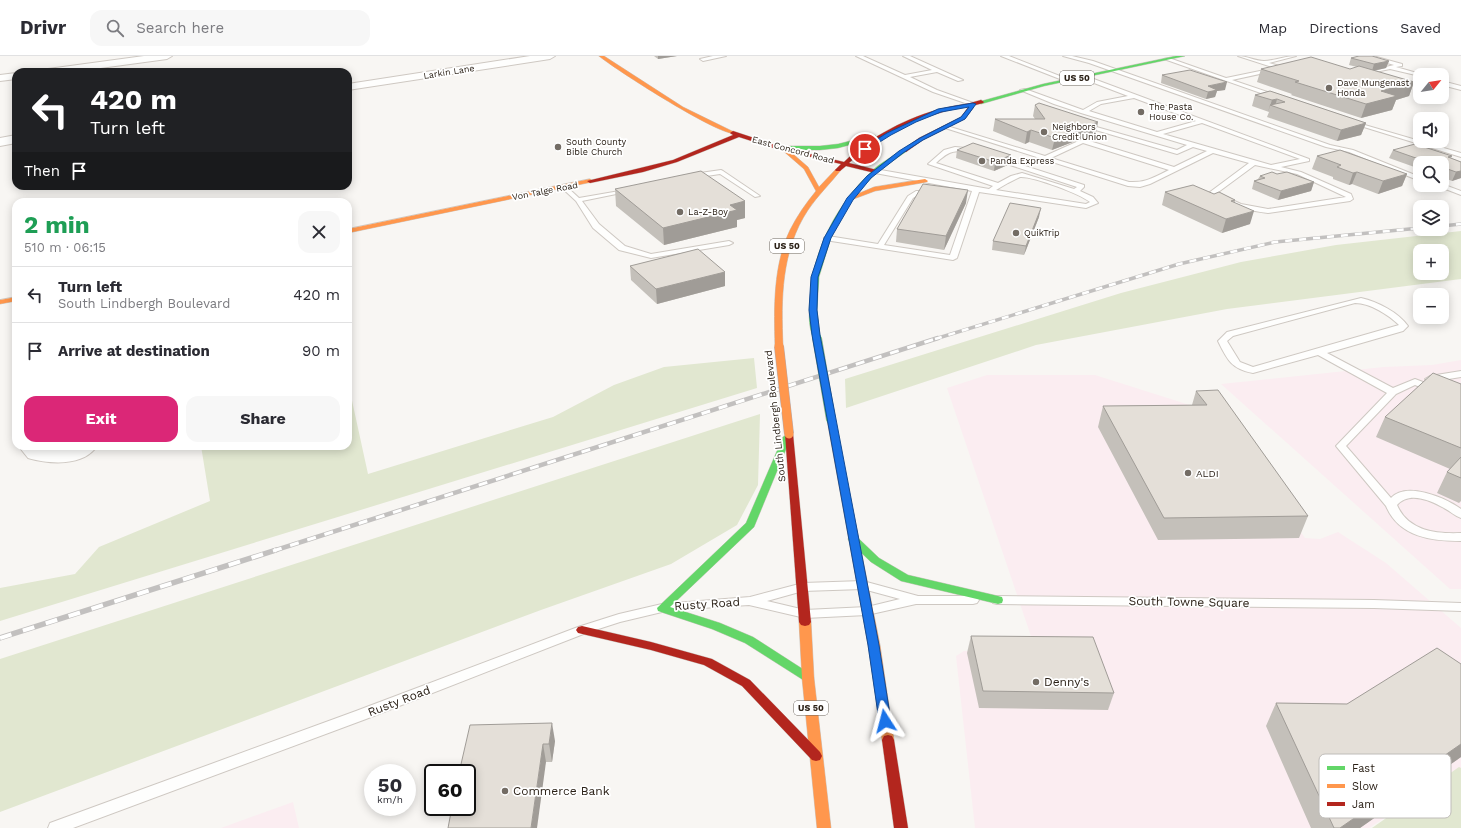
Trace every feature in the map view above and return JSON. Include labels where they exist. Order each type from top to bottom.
[{"type":"main road","name":"East Concord Road","points":[[601,56],[697,116],[738,135],[770,145],[875,171]]},
{"type":"main road","name":"South Lindbergh Boulevard","points":[[824,828],[808,678],[804,587],[779,346],[778,287],[782,257],[792,231],[805,208],[818,190],[845,164],[889,134],[940,110],[973,104],[1022,90],[1067,80],[1183,56]]},
{"type":"main road","points":[[901,828],[863,585],[853,539],[816,335],[813,310],[815,277],[828,238],[850,198],[875,171],[901,152],[963,118],[973,104]]},
{"type":"main road","points":[[783,148],[820,148],[838,146],[889,134]]},
{"type":"main road","name":"Von Talge Road","points":[[352,230],[564,188],[660,166],[738,135]]},
{"type":"main road","points":[[746,147],[770,145]]},
{"type":"main road","points":[[701,150],[734,147]]},
{"type":"main road","points":[[783,148],[806,168],[818,190]]},
{"type":"main road","points":[[901,152],[905,164],[924,181]]},
{"type":"main road","points":[[850,198],[874,189],[896,184],[924,181]]},
{"type":"main road","points":[[0,302],[12,300]]},
{"type":"main road","points":[[789,434],[750,525],[662,608],[716,626],[749,640],[808,678]]},
{"type":"main road","points":[[853,539],[875,560],[905,578],[998,600]]},
{"type":"main road","points":[[582,630],[651,646],[708,662],[746,683],[816,756]]},
{"type":"street","points":[[78,68],[167,56]]},
{"type":"street","name":"Larkin Lane","points":[[352,86],[550,56]]},
{"type":"street","points":[[0,78],[12,76]]},
{"type":"street","points":[[0,142],[12,140]]},
{"type":"street","points":[[32,450],[35,454],[55,457],[66,456],[81,450]]},
{"type":"lane","points":[[703,59],[723,56]]},
{"type":"lane","points":[[859,56],[950,97],[973,104]]},
{"type":"lane","points":[[906,56],[960,80]]},
{"type":"lane","points":[[1004,56],[1067,80]]},
{"type":"lane","points":[[1066,56],[1091,62],[1320,144],[1351,151],[1413,176]]},
{"type":"lane","points":[[1241,56],[1281,68]]},
{"type":"lane","points":[[1264,63],[1293,56]]},
{"type":"lane","points":[[1358,74],[1400,65],[1367,56]]},
{"type":"lane","points":[[1168,59],[1283,99]]},
{"type":"lane","points":[[1228,79],[1281,68],[1288,68]]},
{"type":"lane","points":[[1391,68],[1413,74]]},
{"type":"lane","points":[[906,78],[941,71]]},
{"type":"lane","points":[[1083,77],[1308,160],[1271,167]]},
{"type":"lane","points":[[1449,85],[1461,88]]},
{"type":"lane","points":[[1022,90],[1058,106],[1083,112],[1212,151],[1299,173],[1349,196],[1350,199],[1260,211],[1249,208],[1212,192],[1254,162]]},
{"type":"lane","points":[[1083,112],[1099,103],[1135,96]]},
{"type":"lane","points":[[1157,134],[1203,121]]},
{"type":"lane","points":[[1349,121],[1461,155]]},
{"type":"lane","points":[[1080,124],[1177,152],[1193,145]]},
{"type":"lane","points":[[945,127],[1128,184],[1148,182],[1212,151]]},
{"type":"lane","points":[[1046,158],[1083,141],[1173,169]]},
{"type":"lane","points":[[984,155],[962,148],[951,148],[932,164],[998,185]]},
{"type":"lane","points":[[991,191],[998,185],[1022,175],[1075,191],[1082,186],[992,157]]},
{"type":"lane","name":"East Concord Road","points":[[875,171],[924,181],[1086,206],[1095,203],[1092,199],[1075,191]]},
{"type":"lane","points":[[686,178],[721,172],[757,196]]},
{"type":"lane","points":[[564,188],[578,200],[596,226],[622,248],[651,256],[729,243]]},
{"type":"lane","points":[[578,200],[640,188]]},
{"type":"lane","points":[[828,238],[953,258],[970,198],[976,188]]},
{"type":"lane","points":[[1449,189],[1461,193]]},
{"type":"lane","points":[[880,246],[910,197],[925,192],[939,194]]},
{"type":"lane","points":[[1319,352],[1400,329],[1404,326],[1401,322],[1367,301],[1360,300],[1230,334],[1222,341],[1236,365],[1243,369],[1253,370],[1319,352],[1393,392]]},
{"type":"lane","points":[[1461,374],[1414,382],[1393,392],[1341,446],[1391,505],[1393,512],[1398,519],[1419,532],[1444,538],[1461,537]]},
{"type":"lane","points":[[1414,382],[1441,392]]},
{"type":"lane","points":[[1391,505],[1394,500],[1401,496],[1422,495],[1446,503],[1461,514]]},
{"type":"lane","name":"Rusty Road","points":[[55,828],[361,715],[582,630],[619,618],[662,608],[749,601],[804,587],[863,585]]},
{"type":"lane","name":"South Towne Square","points":[[863,585],[916,600]]},
{"type":"lane","name":"South Towne Square","points":[[805,614],[867,611],[916,600],[1374,604],[1461,607]]},
{"type":"lane","name":"Rusty Road","points":[[749,601],[805,614]]},
{"type":"shaded area","points":[[1461,360],[1461,589],[1450,589],[1221,384],[1384,367],[1432,365]]},
{"type":"shaded area","points":[[987,375],[1095,375],[1218,414],[1305,538],[1320,539],[1338,532],[1386,563],[1461,628],[1461,768],[1451,775],[1451,754],[1319,754],[1319,818],[1384,818],[1369,828],[975,828],[956,656],[964,651],[1036,651],[947,388]]},
{"type":"shaded area","points":[[293,802],[299,828],[221,828]]},
{"type":"green space","points":[[1461,231],[1461,279],[1227,309],[1036,345],[846,408],[845,379],[1121,293],[1241,262],[1336,245],[1416,236],[1449,236],[1449,232]]},
{"type":"green space","points":[[754,358],[757,388],[0,621],[0,588],[75,574],[99,547],[210,501],[202,450],[352,450],[352,401],[368,474],[553,417],[614,385],[664,367]]},
{"type":"green space","points":[[760,414],[758,485],[737,525],[671,564],[541,610],[0,812],[0,659]]},
{"type":"green space","points":[[1459,767],[1461,768],[1461,828],[1372,828],[1386,818],[1451,818],[1451,773]]},
{"type":"building","points":[[1359,56],[1372,56],[1389,61],[1374,64],[1351,58]]},
{"type":"building","points":[[1311,57],[1350,69],[1359,66],[1413,82],[1381,91],[1397,96],[1366,104],[1295,82],[1299,81],[1261,69]]},
{"type":"building","points":[[1190,70],[1227,82],[1208,86],[1217,90],[1208,92],[1162,75]]},
{"type":"building","points":[[1270,91],[1366,123],[1341,130],[1270,105],[1285,102],[1255,95]]},
{"type":"building","points":[[1039,103],[1098,122],[1055,138],[1031,130],[1027,132],[995,119],[1045,119],[1035,105]]},
{"type":"building","points":[[973,143],[1011,155],[995,162],[957,150]]},
{"type":"building","points":[[1413,145],[1413,148],[1427,148],[1452,156],[1413,157],[1393,150]]},
{"type":"building","points":[[1340,150],[1407,174],[1383,181],[1337,167],[1341,165],[1317,156]]},
{"type":"building","points":[[1449,157],[1461,162],[1461,171],[1456,172],[1449,170]]},
{"type":"building","points":[[701,171],[745,201],[730,205],[737,210],[663,228],[615,189]]},
{"type":"building","points":[[1272,172],[1277,174],[1287,172],[1314,182],[1281,191],[1254,181],[1265,178],[1260,176]]},
{"type":"building","points":[[923,184],[968,190],[946,236],[897,229]]},
{"type":"building","points":[[1193,185],[1214,194],[1219,192],[1235,200],[1231,201],[1254,211],[1226,219],[1165,192]]},
{"type":"building","name":"QuikTrip","points":[[1010,203],[1041,208],[1026,246],[993,241]]},
{"type":"building","points":[[698,249],[725,272],[656,289],[630,266]]},
{"type":"building","points":[[1433,373],[1461,384],[1461,448],[1385,417]]},
{"type":"building","name":"ALDI","points":[[1218,390],[1308,516],[1164,518],[1103,406],[1207,405],[1196,391]]},
{"type":"building","points":[[1461,457],[1461,478],[1447,472]]},
{"type":"building","name":"Denny's","points":[[971,636],[1093,637],[1114,693],[983,691]]},
{"type":"building","points":[[1437,648],[1461,664],[1461,744],[1447,754],[1319,754],[1319,796],[1276,703],[1347,704]]},
{"type":"building","name":"Commerce Bank","points":[[552,723],[549,744],[543,744],[531,828],[448,828],[450,816],[476,816],[476,764],[461,764],[470,725]]},
{"type":"building","points":[[1329,818],[1354,818],[1340,828],[1334,828]]},
{"type":"railway","points":[[1449,225],[1461,224]]},
{"type":"railway","points":[[935,339],[1179,264],[1275,242],[1413,229]]},
{"type":"railway","points":[[273,551],[938,338]]},
{"type":"railway","points":[[0,638],[276,550]]},
{"type":"traffic: fast","points":[[981,102],[1043,85],[1183,56]]},
{"type":"traffic: fast","points":[[783,148],[820,148],[838,146],[874,137]]},
{"type":"traffic: fast","points":[[816,335],[813,310],[815,277],[828,238],[838,217],[850,198],[875,171],[904,151]]},
{"type":"traffic: fast","points":[[816,335],[831,420]]},
{"type":"traffic: fast","points":[[787,437],[750,525],[662,608],[716,626],[749,640],[808,678]]},
{"type":"traffic: fast","points":[[853,539],[875,560],[905,578],[998,600]]},
{"type":"traffic: slow","points":[[601,56],[681,108],[733,133]]},
{"type":"traffic: slow","points":[[783,148],[806,168],[818,190]]},
{"type":"traffic: slow","points":[[779,346],[778,294],[786,250],[793,230],[804,210],[819,190],[838,170]]},
{"type":"traffic: slow","points":[[352,230],[590,181]]},
{"type":"traffic: slow","points":[[851,198],[874,189],[925,181]]},
{"type":"traffic: slow","points":[[0,302],[12,300]]},
{"type":"traffic: slow","points":[[779,346],[789,434]]},
{"type":"traffic: slow","points":[[831,420],[874,645],[888,740]]},
{"type":"traffic: slow","points":[[805,622],[808,678],[824,828]]},
{"type":"traffic: jam","points":[[838,170],[860,151],[900,126],[928,114],[981,102]]},
{"type":"traffic: jam","points":[[904,151],[921,139],[963,118],[971,107]]},
{"type":"traffic: jam","points":[[733,133],[779,148],[875,171]]},
{"type":"traffic: jam","points":[[590,181],[643,170],[675,161],[738,135]]},
{"type":"traffic: jam","points":[[789,434],[805,622]]},
{"type":"traffic: jam","points":[[582,630],[651,646],[708,662],[746,683],[816,756]]},
{"type":"traffic: jam","points":[[888,740],[901,828]]},
{"type":"place","name":"Dave Mungenast Honda","points":[[1329,88]]},
{"type":"place","name":"The Pasta House Co.","points":[[1141,112]]},
{"type":"place","name":"Neighbors Credit Union","points":[[1044,132]]},
{"type":"place","name":"South County Bible Church","points":[[558,147]]},
{"type":"place","name":"Panda Express","points":[[982,161]]},
{"type":"place","name":"La-Z-Boy","points":[[680,212]]},
{"type":"place","name":"QuikTrip","points":[[1016,233]]},
{"type":"place","name":"ALDI","points":[[1188,473]]},
{"type":"place","name":"Denny's","points":[[1036,682]]},
{"type":"place","name":"Commerce Bank","points":[[505,791]]},
{"type":"route","points":[[865,149],[914,121],[940,110],[973,104],[963,118],[922,139],[901,152],[869,177],[850,198],[838,217],[822,253],[815,277],[813,310],[816,335],[874,645],[885,721]]}]
